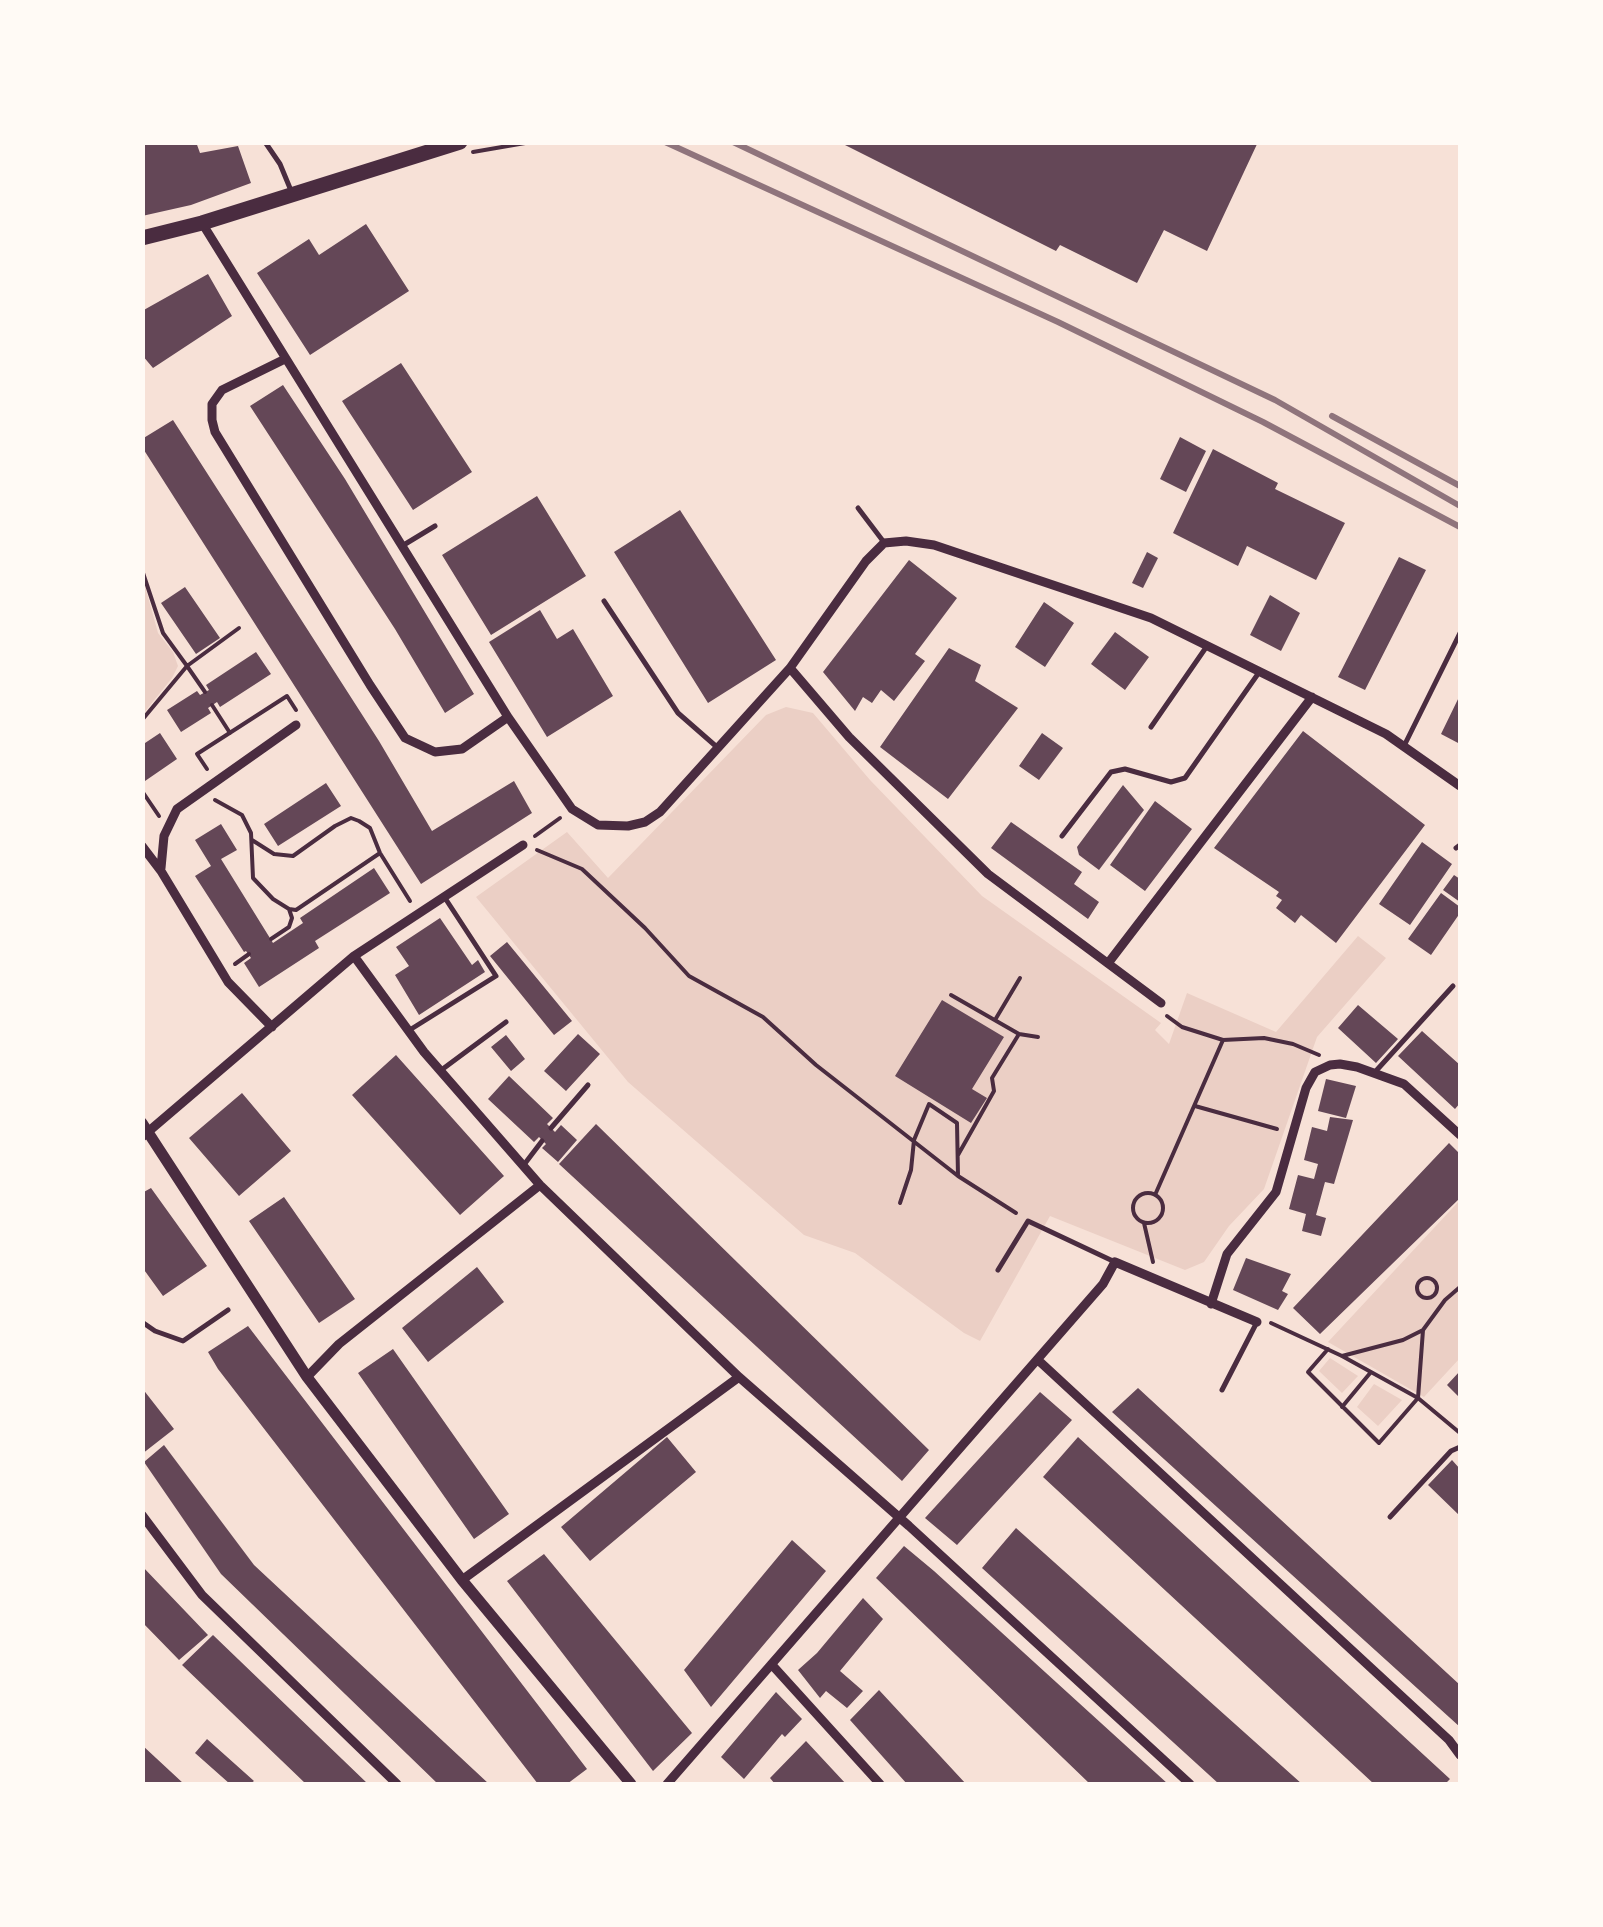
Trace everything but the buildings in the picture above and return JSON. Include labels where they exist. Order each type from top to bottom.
[{"type":"main road","points":[[142,238],[202,224],[460,142]]},
{"type":"street","points":[[202,224],[508,716],[572,810],[598,825],[616,828],[645,822],[660,812],[790,668],[866,561],[884,543],[906,541],[934,545],[1150,618],[1404,746],[1460,786]]},
{"type":"street","points":[[285,358],[222,390],[212,404],[215,432],[370,686],[405,738],[435,752],[462,749],[508,716]]},
{"type":"street","points":[[790,668],[850,737],[988,874],[1160,1003]]},
{"type":"street","points":[[1109,962],[1312,697]]},
{"type":"street","points":[[161,870],[167,828],[178,809],[296,725]]},
{"type":"street","points":[[523,845],[354,956],[144,1131],[307,1377],[462,1580],[631,1784]]},
{"type":"street","points":[[142,846],[161,870],[228,982],[272,1027]]},
{"type":"street","points":[[354,956],[408,1031],[540,1185],[738,1377],[1190,1784]]},
{"type":"street","points":[[1211,1304],[1227,1254],[1276,1192],[1306,1088],[1315,1072],[1330,1065],[1375,1072],[1404,1084],[1460,1135]]},
{"type":"street","points":[[307,1377],[338,1344],[540,1185]]},
{"type":"street","points":[[668,1784],[1038,1360],[1103,1284],[1115,1262],[1257,1322]]},
{"type":"street","points":[[1038,1360],[1449,1740],[1460,1755]]},
{"type":"street","points":[[462,1580],[738,1377]]},
{"type":"street","points":[[142,1515],[202,1595],[397,1784]]},
{"type":"street","points":[[773,1666],[880,1784]]},
{"type":"lane","points":[[265,142],[280,164],[293,196]]},
{"type":"lane","points":[[858,508],[884,543]]},
{"type":"lane","points":[[402,546],[435,526]]},
{"type":"lane","points":[[604,602],[678,712],[718,748]]},
{"type":"lane","points":[[1404,746],[1460,634]]},
{"type":"lane","points":[[1151,727],[1207,646]]},
{"type":"lane","points":[[1062,836],[1110,772],[1125,769],[1159,780],[1185,778],[1260,672]]},
{"type":"lane","points":[[408,1031],[496,976],[444,896]]},
{"type":"lane","points":[[1375,1072],[1452,986]]},
{"type":"lane","points":[[440,1070],[506,1022]]},
{"type":"lane","points":[[552,1128],[588,1086]]},
{"type":"lane","points":[[523,1166],[542,1141]]},
{"type":"lane","points":[[998,1270],[1028,1221],[1115,1262]]},
{"type":"lane","points":[[142,1322],[183,1341],[228,1310]]},
{"type":"lane","points":[[1222,1390],[1257,1322]]},
{"type":"lane","points":[[1390,1516],[1451,1451],[1460,1447]]},
{"type":"path","points":[[500,150],[531,142]]},
{"type":"path","points":[[142,570],[164,633],[204,692]]},
{"type":"path","points":[[142,720],[187,666],[239,628]]},
{"type":"path","points":[[215,781],[198,754],[287,696],[302,720],[296,725]]},
{"type":"path","points":[[212,705],[230,733]]},
{"type":"path","points":[[142,790],[167,828]]},
{"type":"path","points":[[196,794],[222,802],[242,814],[252,840],[251,871],[256,883],[289,909],[296,910],[380,853]]},
{"type":"path","points":[[523,845],[572,810]]},
{"type":"path","points":[[252,840],[274,854],[293,856],[351,818],[370,828],[380,853],[418,914]]},
{"type":"path","points":[[523,845],[582,869],[690,976],[763,1018],[816,1065],[958,1176],[1028,1221]]},
{"type":"path","points":[[271,939],[289,927],[289,909]]},
{"type":"path","points":[[995,1020],[1020,978]]},
{"type":"path","points":[[951,995],[1019,1034],[1038,1038]]},
{"type":"path","points":[[1160,1003],[1164,1013],[1182,1027],[1223,1040],[1264,1038],[1293,1044],[1318,1054],[1330,1065]]},
{"type":"path","points":[[958,1155],[994,1092],[992,1078],[1019,1034]]},
{"type":"path","points":[[1155,1194],[1223,1040]]},
{"type":"path","points":[[900,1202],[911,1170],[914,1140],[929,1104],[958,1123],[958,1176]]},
{"type":"path","points":[[1195,1106],[1292,1133]]},
{"type":"path","points":[[1149,1276],[1153,1262],[1144,1223],[1133,1210],[1135,1200],[1144,1194],[1155,1194]]},
{"type":"path","points":[[1144,1223],[1155,1222],[1162,1214],[1162,1203],[1155,1194]]},
{"type":"path","points":[[1422,1279],[1435,1280],[1438,1287],[1434,1296],[1419,1294],[1417,1288],[1422,1279]]},
{"type":"path","points":[[1342,1356],[1403,1340],[1423,1330],[1460,1287]]},
{"type":"path","points":[[1434,1296],[1442,1304]]},
{"type":"path","points":[[1257,1322],[1277,1324],[1328,1348],[1418,1398],[1460,1433]]},
{"type":"path","points":[[1328,1348],[1308,1372],[1379,1443],[1418,1398],[1423,1330]]},
{"type":"path","points":[[1342,1406],[1371,1372]]},
{"type":"shaded area","points":[[143,579],[158,633],[178,666],[143,714]]},
{"type":"shaded area","points":[[786,707],[813,713],[870,780],[982,896],[1161,1023],[1155,1030],[1169,1044],[1187,993],[1276,1032],[1358,936],[1386,958],[1317,1037],[1264,1189],[1229,1226],[1204,1262],[1185,1270],[1050,1216],[980,1341],[964,1333],[855,1253],[804,1235],[628,1082],[476,897],[567,832],[608,878],[766,715]]},
{"type":"shaded area","points":[[1460,1200],[1460,1358],[1424,1397],[1328,1342]]},
{"type":"shaded area","points":[[1330,1358],[1358,1376],[1342,1393],[1319,1371]]},
{"type":"shaded area","points":[[1374,1384],[1402,1400],[1378,1426],[1357,1407]]},
{"type":"railway","points":[[665,142],[1058,322],[1263,422],[1460,527]]},
{"type":"railway","points":[[733,142],[1275,400],[1460,506]]},
{"type":"railway","points":[[1332,416],[1460,486]]}]
